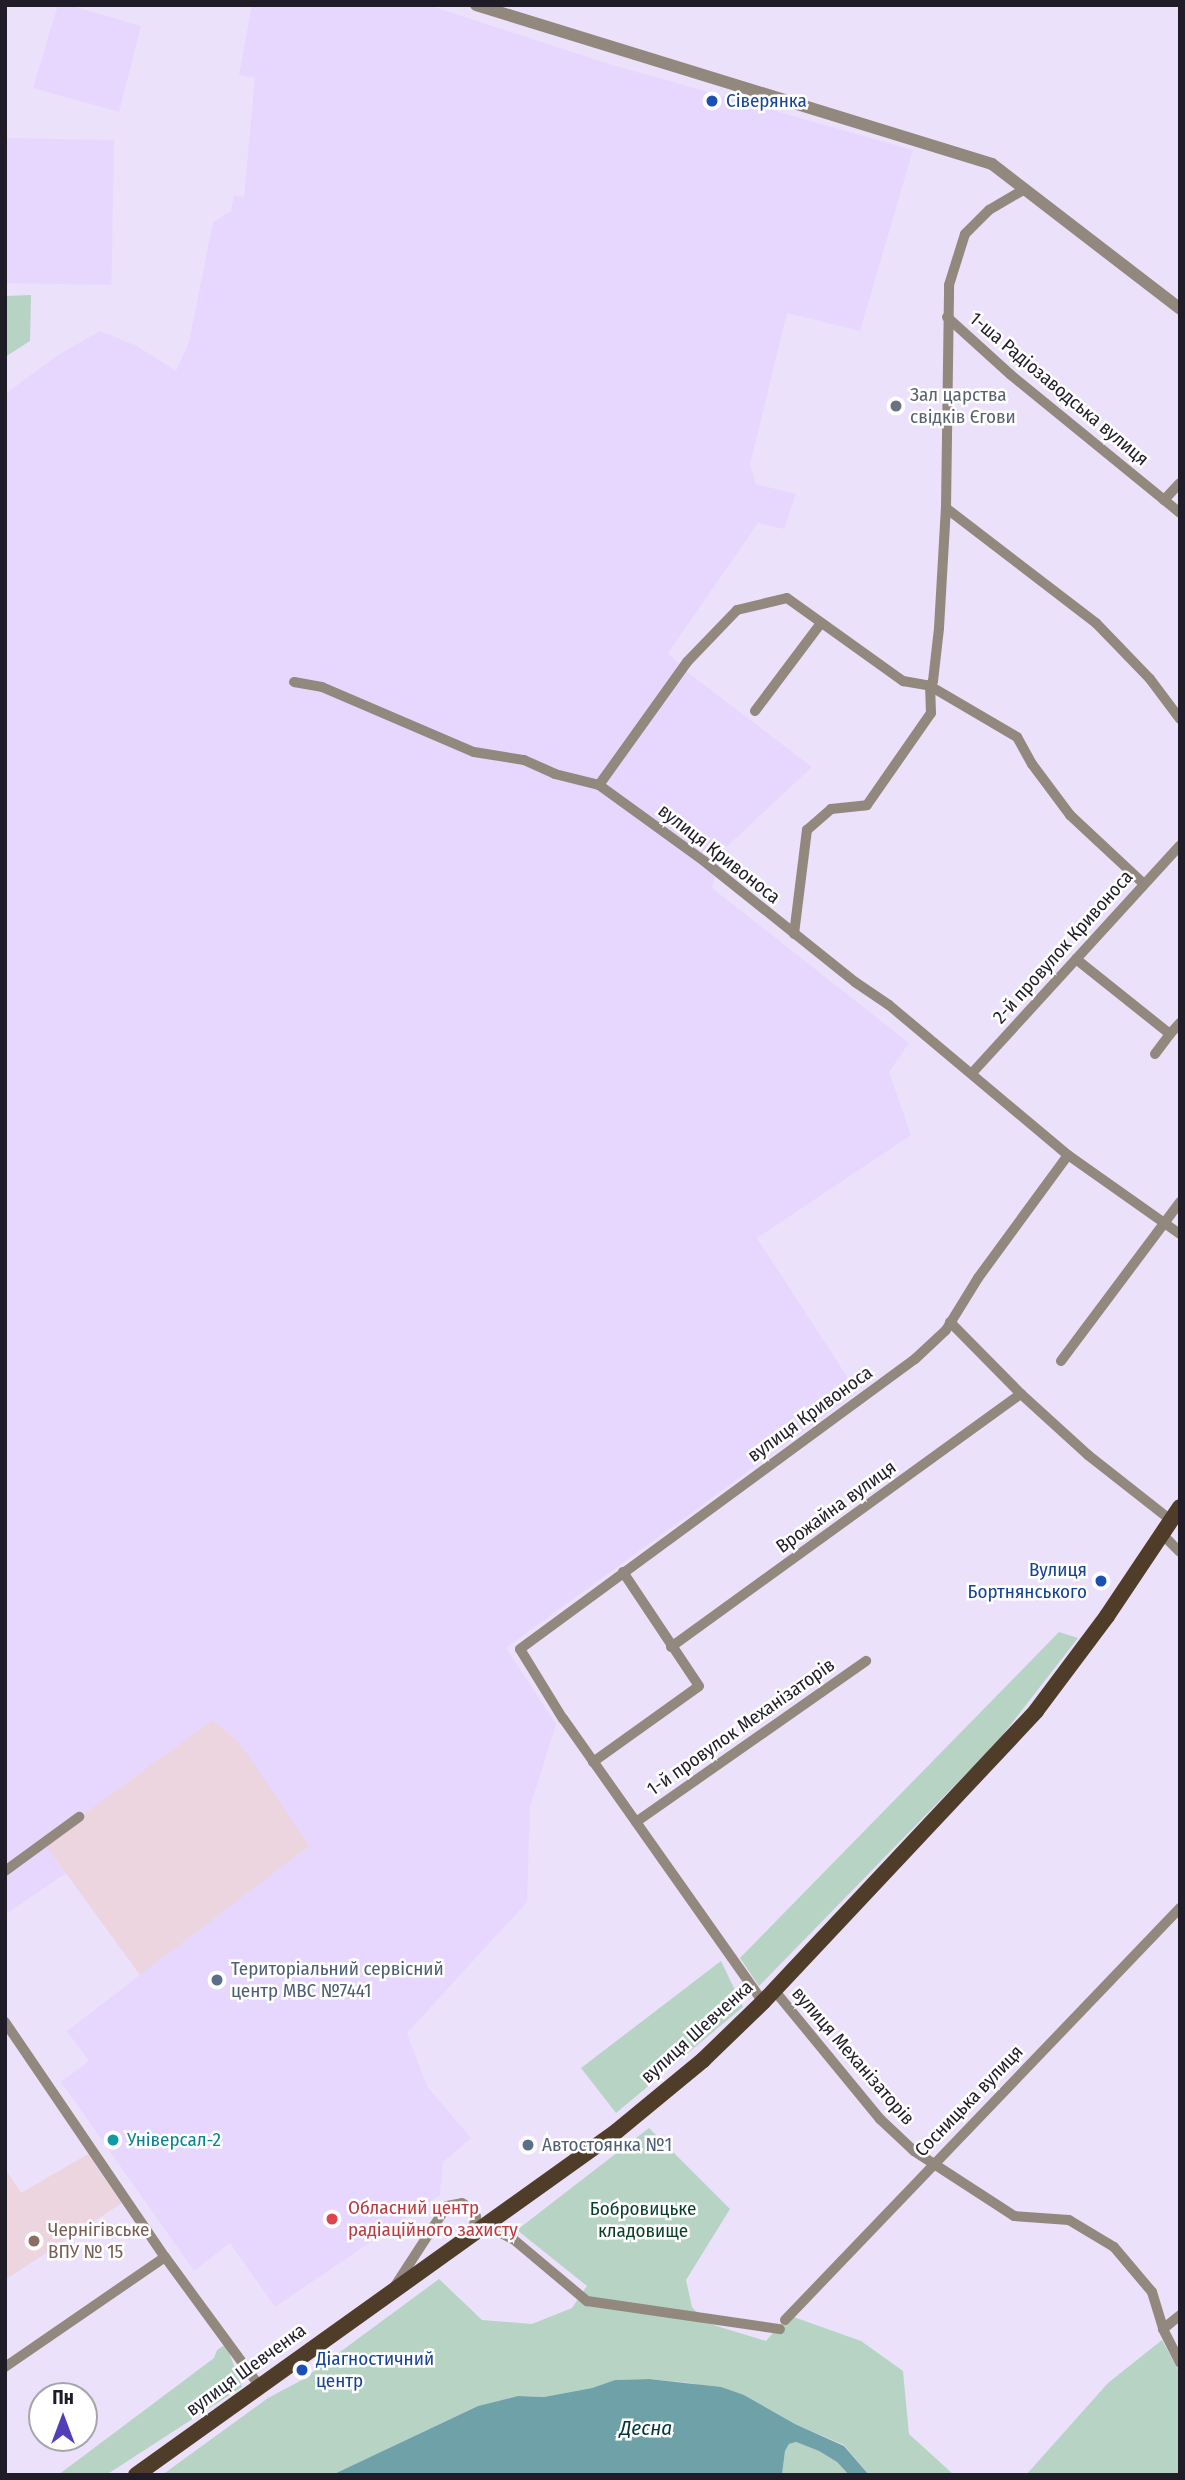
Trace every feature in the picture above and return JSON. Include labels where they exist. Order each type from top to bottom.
[{"type":"main road","name":"вулиця Шевченка","points":[[136,2475],[617,2131],[703,2060],[768,1996],[1036,1711],[1107,1616],[1171,1521]]},
{"type":"street","points":[[476,5],[992,163],[1180,309]]},
{"type":"street","points":[[794,934],[807,830],[831,809],[867,805],[931,713],[930,686],[933,681],[939,628],[946,508],[949,285],[965,234],[989,210],[1025,189]]},
{"type":"street","name":"1-ша Радіозаводська вулиця","points":[[947,317],[1011,376],[1180,513]]},
{"type":"street","points":[[1164,500],[1180,483]]},
{"type":"street","points":[[946,508],[1096,623],[1150,679],[1180,719]]},
{"type":"street","points":[[599,785],[687,662],[737,610],[787,598],[903,681],[930,686],[1017,737],[1032,764],[1070,815],[1144,884]]},
{"type":"street","points":[[755,710],[821,623]]},
{"type":"street","name":"вулиця Кривоноса","points":[[294,682],[322,687],[474,752],[524,761],[555,774],[599,785],[704,861],[794,934],[890,1005],[973,1072],[1068,1155],[1180,1234]]},
{"type":"street","name":"2-й провулок Кривоноса","points":[[973,1072],[1180,845]]},
{"type":"street","points":[[1076,958],[1170,1034]]},
{"type":"street","points":[[1155,1054],[1180,1023]]},
{"type":"street","name":"вулиця Кривоноса","points":[[520,1648],[915,1359],[950,1322],[978,1278],[1068,1155]]},
{"type":"street","points":[[1061,1360],[1180,1202]]},
{"type":"street","points":[[950,1322],[1021,1394],[1088,1455],[1171,1521],[1180,1552]]},
{"type":"street","name":"Врожайна вулиця","points":[[671,1647],[1021,1394]]},
{"type":"street","points":[[593,1762],[699,1686],[624,1572]]},
{"type":"street","name":"вулиця Механізаторів","points":[[520,1648],[593,1762],[768,1996],[880,2119],[914,2151],[1014,2216],[1069,2220],[1106,2241],[1152,2292],[1163,2329],[1180,2364]]},
{"type":"street","name":"1-й провулок Механізаторів","points":[[636,1822],[866,1661]]},
{"type":"street","points":[[5,1871],[79,1817]]},
{"type":"street","name":"Сосницька вулиця","points":[[485,2225],[513,2239],[587,2301],[783,2324],[1180,1908]]},
{"type":"street","points":[[5,2022],[165,2257],[260,2387]]},
{"type":"street","points":[[392,2291],[447,2206],[462,2203],[474,2210],[476,2217],[471,2235]]},
{"type":"street","points":[[5,2367],[165,2257]]},
{"type":"street","points":[[1163,2329],[1180,2315]]},
{"type":"shaded area","points":[[58,5],[69,5],[141,26],[119,112],[33,88]]},
{"type":"shaded area","points":[[252,5],[428,5],[609,64],[913,150],[860,331],[787,313],[750,465],[756,484],[796,494],[784,529],[758,523],[668,653],[686,671],[812,767],[722,851],[712,888],[909,1043],[889,1072],[911,1135],[757,1238],[857,1392],[506,1648],[556,1724],[530,1807],[527,1902],[407,2033],[427,2086],[471,2138],[443,2162],[440,2195],[275,2307],[230,2243],[194,2271],[61,2082],[89,2061],[67,2031],[140,1975],[66,1873],[5,1915],[5,394],[58,355],[100,331],[137,346],[176,371],[189,342],[213,222],[231,211],[234,195],[244,197],[255,78],[239,75]]},
{"type":"shaded area","points":[[5,138],[114,140],[111,285],[5,283]]},
{"type":"shaded area","points":[[213,1720],[241,1745],[309,1846],[140,1975],[44,1843]]},
{"type":"shaded area","name":"Чернігівське ВПУ № 15","points":[[88,2154],[122,2203],[5,2280],[5,2168],[21,2193]]},
{"type":"green space","points":[[31,295],[30,341],[5,357],[5,296]]},
{"type":"green space","points":[[1059,1632],[1078,1638],[998,1741],[759,1986],[740,1958]]},
{"type":"green space","points":[[721,1961],[743,2007],[616,2113],[581,2068]]},
{"type":"green space","name":"Бобровицьке кладовище","points":[[649,2128],[730,2209],[686,2280],[692,2307],[707,2323],[766,2341],[788,2315],[861,2341],[903,2371],[909,2434],[954,2475],[869,2475],[844,2445],[795,2424],[744,2395],[690,2383],[649,2379],[615,2380],[592,2388],[544,2397],[518,2396],[478,2406],[332,2475],[162,2475],[268,2398],[302,2380],[439,2279],[482,2320],[532,2324],[572,2308],[587,2286],[517,2230]]},
{"type":"green space","points":[[1162,2340],[1180,2373],[1180,2475],[1026,2475],[1108,2383]]},
{"type":"green space","points":[[226,2344],[242,2387],[106,2475],[58,2475],[89,2452],[98,2452],[98,2445],[214,2358],[217,2350]]},
{"type":"green space","points":[[796,2442],[837,2462],[849,2475],[782,2475],[785,2451],[789,2444]]},
{"type":"water","name":"Десна","points":[[649,2379],[721,2387],[744,2395],[795,2424],[844,2446],[869,2475],[849,2475],[837,2462],[796,2442],[789,2444],[785,2451],[782,2475],[332,2475],[478,2406],[518,2396],[544,2397],[592,2388],[615,2380]]},
{"type":"place","name":"Сіверянка","points":[[712,101]]},
{"type":"place","name":"Зал царства свідків Єгови","points":[[896,406]]},
{"type":"place","name":"Вулиця Бортнянського","points":[[1101,1581]]},
{"type":"place","name":"Територіальний сервісний центр МВС №7441","points":[[217,1980]]},
{"type":"place","name":"Універсал-2","points":[[113,2140]]},
{"type":"place","name":"Автостоянка №1","points":[[528,2145]]},
{"type":"place","name":"Обласний центр радіаційного захисту","points":[[332,2219]]},
{"type":"place","name":"Чернігівське ВПУ № 15","points":[[34,2241]]},
{"type":"place","name":"Діагностичний центр","points":[[302,2370]]}]
